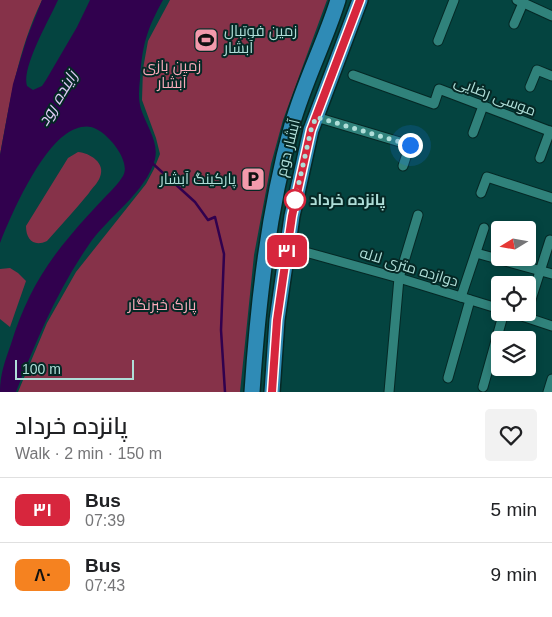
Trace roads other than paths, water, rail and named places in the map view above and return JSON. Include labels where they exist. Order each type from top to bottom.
[{"type":"main road","name":"آبشار دوم","points":[[252,392],[257,318],[272,213],[292,124],[338,0]]},
{"type":"main road","name":"آبشار دوم","points":[[272,392],[277,320],[292,216],[311,130],[360,0]]},
{"type":"street","points":[[438,41],[454,0]]},
{"type":"street","points":[[514,24],[520,1],[552,16]]},
{"type":"street","points":[[530,87],[537,70],[552,76]]},
{"type":"street","points":[[368,80],[371,71]]},
{"type":"street","name":"موسی رضایی","points":[[353,75],[434,104],[439,89],[551,132]]},
{"type":"street","points":[[473,132],[483,106]]},
{"type":"street","points":[[316,117],[410,145],[403,166]]},
{"type":"street","points":[[540,158],[551,132]]},
{"type":"street","points":[[481,193],[487,177],[552,198]]},
{"type":"street","points":[[389,392],[399,278],[418,215]]},
{"type":"street","points":[[448,378],[476,253],[484,228]]},
{"type":"street","points":[[536,282],[550,240]]},
{"type":"street","name":"دوازده متری لاله","points":[[309,253],[491,306]]},
{"type":"street","points":[[476,253],[552,274]]},
{"type":"street","points":[[536,318],[552,326]]},
{"type":"street","points":[[483,387],[501,321]]},
{"type":"street","points":[[548,392],[552,378]]},
{"type":"water","name":"زاینده رود","points":[[42,0],[58,0],[37,43],[28,68],[27,86],[33,90],[42,86],[46,80],[77,27],[90,0],[163,0],[146,38],[142,56],[139,90],[139,102],[154,140],[156,153],[150,171],[143,183],[96,235],[66,281],[39,335],[16,392],[0,392],[2,373],[7,356],[34,287],[50,261],[117,184],[125,170],[124,162],[116,147],[97,129],[85,127],[69,132],[56,142],[46,154],[27,184],[0,243],[0,155],[13,84],[27,38]]},
{"type":"waterway","points":[[151,162],[195,202],[208,220],[215,217],[224,254],[221,330],[225,392]]},
{"type":"place","name":"زمین فوتبال آبشار","points":[[206,40]]},
{"type":"place","name":"پارکینگ آبشار","points":[[253,179]]},
{"type":"place","name":"پانزده خرداد","points":[[295,200]]},
{"type":"park label","name":"زمین بازی آبشار","points":[[172,74]]},
{"type":"park label","name":"پارک خبرنگار","points":[[162,305]]}]
